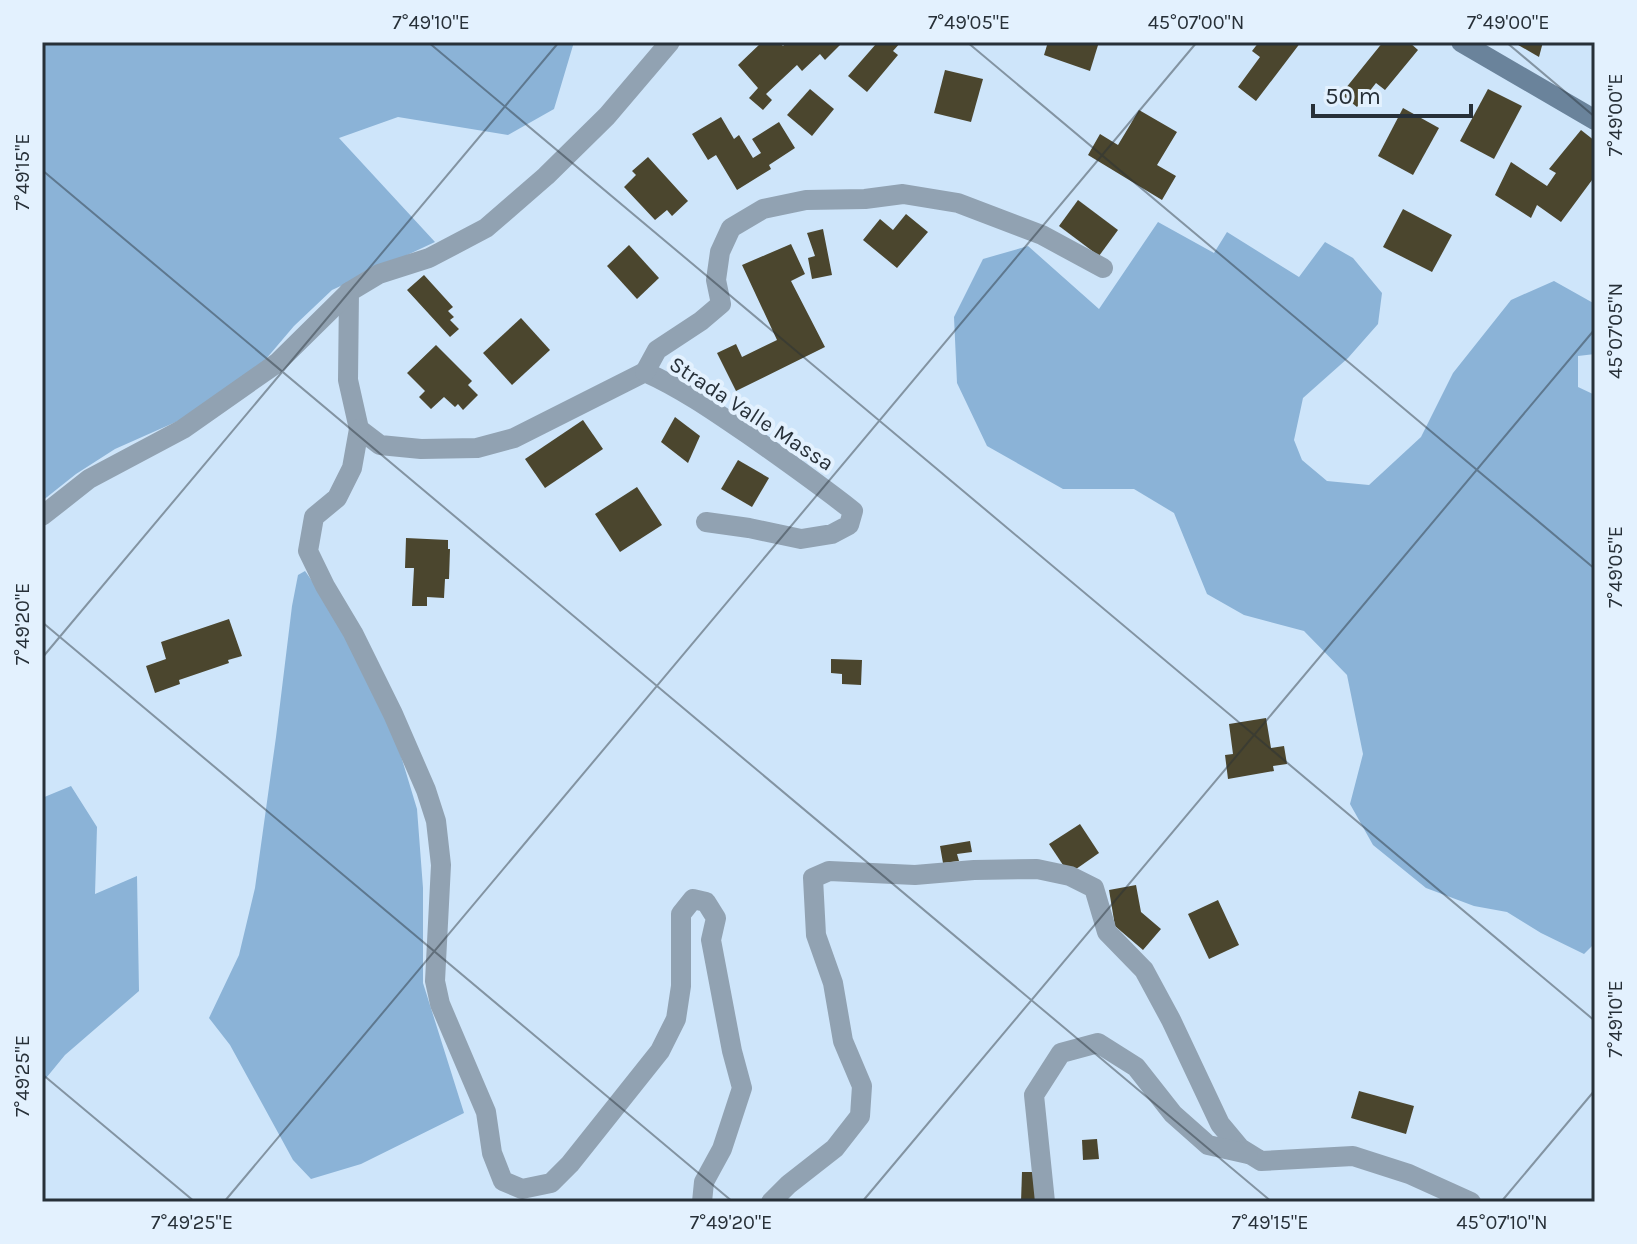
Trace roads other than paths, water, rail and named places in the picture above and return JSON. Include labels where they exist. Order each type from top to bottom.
[{"type":"main road","points":[[1461,42],[1595,120]]},
{"type":"street","points":[[42,516],[89,479],[183,429],[277,363],[349,292],[379,274],[429,258],[486,228],[546,176],[607,116],[670,42]]},
{"type":"street","points":[[645,372],[657,350],[721,304],[716,280],[720,252],[731,228],[763,209],[806,200],[865,199],[903,194],[958,203],[1042,235],[1103,268]]},
{"type":"street","points":[[349,292],[348,380],[359,429],[352,468],[337,498],[314,517],[308,551],[393,714],[436,821],[441,865],[435,981],[440,1004],[486,1112],[492,1153],[503,1181],[522,1189],[551,1183],[570,1164],[660,1051],[676,1019],[681,914],[693,899],[706,902],[716,918],[711,940],[742,1088],[722,1149],[704,1182],[702,1202]]},
{"type":"street","name":"Strada Valle Massa","points":[[359,429],[380,445],[421,449],[477,448],[514,438],[645,372],[670,383],[712,409],[853,511],[849,525],[832,534],[801,539],[706,522]]},
{"type":"street","points":[[771,1202],[835,1148],[860,1116],[862,1086],[843,1041],[833,983],[816,935],[813,878],[829,871],[915,875],[1037,869],[1070,876],[1094,888],[1107,932],[1144,970],[1220,1124],[1240,1148],[1261,1161],[1353,1156],[1409,1174],[1471,1202]]},
{"type":"street","points":[[1045,1202],[1034,1095],[1061,1053],[1098,1043],[1136,1067],[1173,1114],[1208,1145],[1252,1155]]}]
